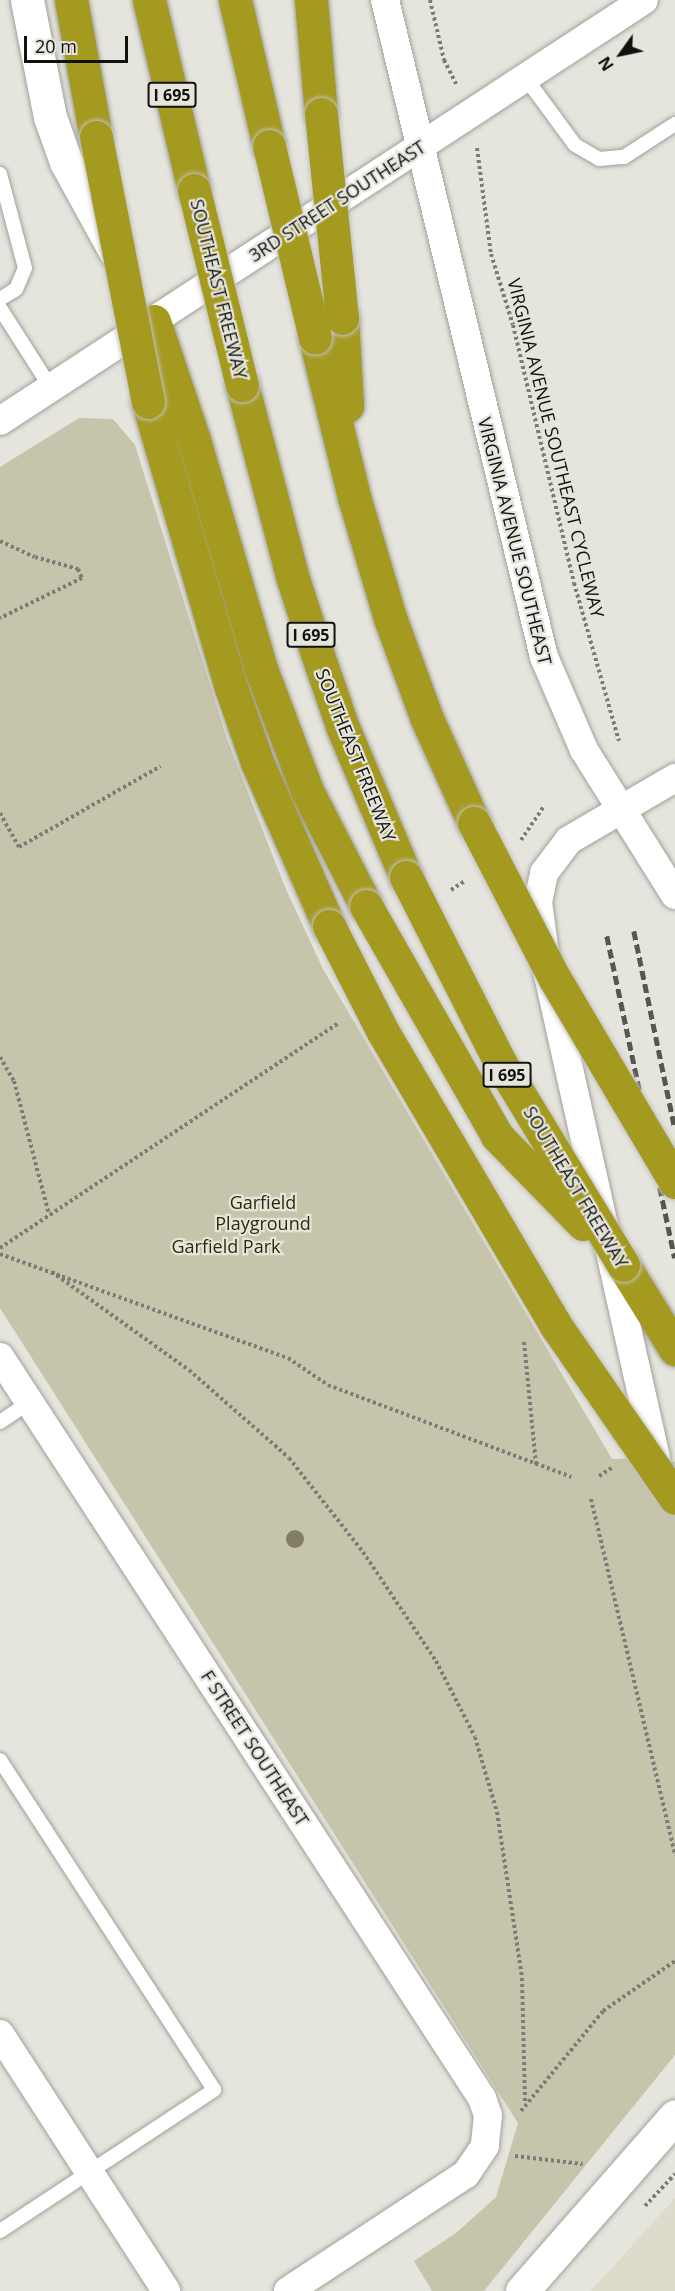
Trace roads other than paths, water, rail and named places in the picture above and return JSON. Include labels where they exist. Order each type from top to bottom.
[{"type":"highway","points":[[71,0],[148,402],[242,719],[291,844],[329,926],[383,1032],[556,1326],[675,1498]]},
{"type":"highway","name":"SOUTHEAST FREEWAY","points":[[149,0],[242,385],[289,565],[343,728],[406,877],[501,1064],[675,1349]]},
{"type":"highway","points":[[235,0],[354,497],[390,618],[427,719],[474,823],[555,979],[675,1182]]},
{"type":"highway","points":[[310,0],[342,318],[354,497]]},
{"type":"highway","points":[[154,321],[194,440],[261,669],[307,791],[366,906],[497,1136],[623,1265]]},
{"type":"main road","points":[[27,0],[50,117],[66,162],[154,321]]},
{"type":"main road","points":[[522,2291],[675,2116]]},
{"type":"street","name":"VIRGINIA AVENUE SOUTHEAST","points":[[385,0],[538,640],[573,729],[619,809],[675,895]]},
{"type":"street","name":"3RD STREET SOUTHEAST","points":[[0,421],[644,0]]},
{"type":"street","points":[[656,1458],[538,920],[540,885],[555,854],[587,826],[675,778]]},
{"type":"street","name":"F STREET SOUTHEAST","points":[[0,1357],[482,2098],[488,2115],[485,2146],[466,2174],[288,2291]]},
{"type":"street","points":[[0,2034],[166,2291]]},
{"type":"lane","points":[[525,77],[575,145],[598,159],[624,157],[675,124]]},
{"type":"lane","points":[[0,174],[25,267],[16,289],[0,299]]},
{"type":"lane","points":[[0,308],[51,388]]},
{"type":"lane","points":[[0,1422],[30,1402]]},
{"type":"lane","points":[[0,1760],[214,2090],[0,2231]]},
{"type":"railway","points":[[634,931],[675,1129]]},
{"type":"railway","points":[[607,936],[675,1258]]},
{"type":"park label","name":"Garfield Playground","points":[[263,1213]]},
{"type":"park label","name":"Garfield Park","points":[[226,1246]]}]
